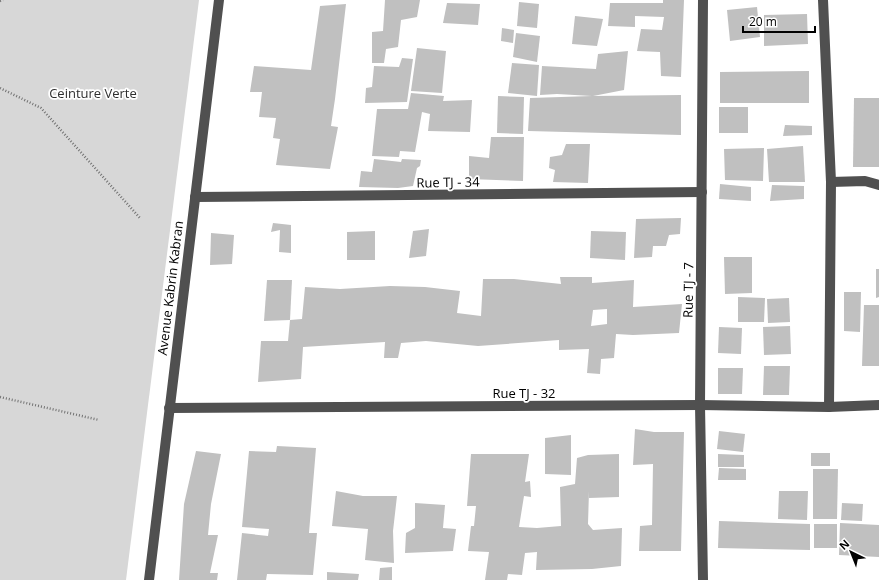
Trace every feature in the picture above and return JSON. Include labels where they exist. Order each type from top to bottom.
[{"type":"street","name":"Avenue Kabrin Kabran","points":[[149,580],[219,0]]},
{"type":"street","name":"Rue TJ - 7","points":[[703,0],[700,405],[703,580]]},
{"type":"street","points":[[823,0],[831,182],[829,406]]},
{"type":"street","points":[[831,182],[865,181],[879,184]]},
{"type":"street","name":"Rue TJ - 34","points":[[195,197],[702,192]]},
{"type":"street","name":"Rue TJ - 32","points":[[169,408],[879,405]]},
{"type":"path","points":[[0,1],[4,0]]},
{"type":"path","points":[[0,88],[41,108],[140,218]]},
{"type":"path","points":[[0,397],[100,420]]},
{"type":"green space","name":"Ceinture Verte","points":[[0,0],[199,0],[126,580],[0,580]]},
{"type":"building","points":[[385,0],[420,0],[417,17],[401,20],[398,47],[386,49],[384,63],[372,63],[372,32],[383,31]]},
{"type":"building","points":[[663,0],[684,0],[681,77],[661,76],[660,52],[637,51],[641,29],[662,30],[664,17],[635,16],[635,27],[608,26],[610,3],[663,3]]},
{"type":"building","points":[[519,2],[539,4],[537,28],[517,26]]},
{"type":"building","points":[[447,3],[480,4],[478,25],[443,23]]},
{"type":"building","points":[[346,4],[331,126],[338,127],[330,169],[276,165],[280,139],[273,138],[276,118],[259,117],[262,92],[250,92],[254,66],[311,70],[320,6]]},
{"type":"building","points":[[757,7],[760,37],[730,41],[727,10]]},
{"type":"building","points":[[807,14],[808,44],[764,46],[764,15]]},
{"type":"building","points":[[575,16],[603,19],[597,46],[572,44]]},
{"type":"building","points":[[502,28],[514,30],[513,43],[501,41]]},
{"type":"building","points":[[516,33],[540,36],[537,62],[513,57]]},
{"type":"building","points":[[417,48],[446,51],[442,93],[411,91]]},
{"type":"building","points":[[628,51],[624,90],[593,96],[681,95],[681,135],[528,131],[530,98],[592,96],[557,94],[540,95],[542,66],[596,69],[598,54]]},
{"type":"building","points":[[402,58],[413,59],[407,102],[365,103],[366,88],[372,87],[374,66],[399,67]]},
{"type":"building","points":[[512,63],[539,65],[537,96],[508,93]]},
{"type":"building","points":[[809,71],[809,103],[720,103],[720,72]]},
{"type":"building","points":[[411,93],[444,96],[443,101],[472,100],[470,132],[428,131],[430,114],[422,112],[415,152],[400,151],[399,157],[372,156],[377,109],[408,109]]},
{"type":"building","points":[[498,96],[524,97],[523,134],[497,133]]},
{"type":"building","points":[[854,98],[879,98],[879,167],[853,167]]},
{"type":"building","points":[[719,107],[748,107],[748,133],[719,133]]},
{"type":"building","points":[[785,125],[812,126],[812,135],[783,136]]},
{"type":"building","points":[[491,137],[524,137],[523,181],[469,179],[469,156],[489,158]]},
{"type":"building","points":[[566,144],[590,144],[588,183],[553,182],[555,170],[549,168],[550,157],[562,155]]},
{"type":"building","points":[[803,146],[805,182],[769,182],[767,149]]},
{"type":"building","points":[[764,148],[763,181],[725,180],[724,149]]},
{"type":"building","points":[[374,159],[401,162],[402,159],[421,160],[420,166],[417,168],[413,186],[398,188],[359,187],[361,171],[372,172]]},
{"type":"building","points":[[720,184],[751,187],[751,201],[719,199]]},
{"type":"building","points":[[772,185],[804,186],[804,199],[770,201]]},
{"type":"building","points":[[681,218],[680,234],[669,235],[666,246],[653,246],[652,257],[634,258],[636,219]]},
{"type":"building","points":[[273,223],[291,225],[291,253],[279,252],[280,230],[271,232]]},
{"type":"building","points":[[429,229],[426,256],[409,258],[413,231]]},
{"type":"building","points":[[375,231],[375,260],[347,260],[347,232]]},
{"type":"building","points":[[591,231],[626,232],[625,260],[590,258]]},
{"type":"building","points":[[211,233],[234,235],[232,264],[210,265]]},
{"type":"building","points":[[724,257],[752,257],[752,293],[725,294]]},
{"type":"building","points":[[876,269],[879,269],[879,297],[876,298]]},
{"type":"building","points":[[560,277],[592,277],[592,283],[634,280],[633,307],[682,304],[679,333],[633,335],[616,334],[614,358],[601,359],[600,374],[587,373],[589,349],[559,350],[559,340],[478,346],[426,341],[401,343],[398,358],[384,358],[385,342],[303,347],[301,379],[258,382],[261,341],[288,341],[290,320],[302,319],[305,287],[340,289],[390,286],[425,287],[460,291],[457,313],[481,316],[483,279],[514,279],[561,284]],"holes":[[[607,309],[607,324],[591,326],[593,310]]]},
{"type":"building","points":[[267,280],[292,280],[290,320],[264,321]]},
{"type":"building","points":[[844,292],[861,292],[860,332],[844,331]]},
{"type":"building","points":[[738,297],[765,298],[764,322],[738,322]]},
{"type":"building","points":[[789,298],[790,322],[768,323],[767,299]]},
{"type":"building","points":[[864,305],[879,305],[879,366],[862,366]]},
{"type":"building","points":[[790,326],[791,354],[764,355],[763,327]]},
{"type":"building","points":[[719,327],[742,328],[741,354],[718,353]]},
{"type":"building","points":[[764,366],[790,366],[789,395],[763,395]]},
{"type":"building","points":[[718,368],[743,368],[742,394],[718,394]]},
{"type":"building","points":[[635,429],[654,432],[684,432],[681,551],[639,551],[640,526],[652,525],[653,464],[633,465]]},
{"type":"building","points":[[719,431],[745,434],[743,452],[717,449]]},
{"type":"building","points":[[571,435],[571,475],[545,474],[545,438]]},
{"type":"building","points":[[277,446],[316,448],[309,533],[317,533],[313,575],[267,574],[266,580],[237,580],[242,533],[268,536],[269,529],[242,527],[249,451],[276,452]]},
{"type":"building","points":[[196,451],[221,454],[211,504],[208,535],[218,535],[210,573],[218,573],[217,580],[179,580],[184,504]]},
{"type":"building","points":[[811,453],[830,453],[830,466],[811,466]]},
{"type":"building","points":[[471,454],[529,454],[525,482],[530,481],[531,497],[524,496],[519,527],[537,528],[561,526],[560,487],[575,484],[577,458],[588,455],[619,454],[619,497],[589,498],[589,491],[588,524],[593,530],[622,528],[621,566],[592,569],[536,570],[537,552],[525,553],[522,575],[508,574],[507,580],[485,580],[489,552],[468,551],[471,526],[474,526],[476,506],[467,506]]},
{"type":"building","points":[[718,454],[744,455],[744,467],[718,467]]},
{"type":"building","points":[[719,468],[746,469],[746,480],[718,480]]},
{"type":"building","points":[[813,469],[838,469],[837,519],[813,519]]},
{"type":"building","points":[[336,491],[363,496],[397,496],[393,531],[394,563],[365,560],[368,529],[332,526]]},
{"type":"building","points":[[779,491],[808,491],[807,520],[778,519]]},
{"type":"building","points":[[415,503],[445,505],[443,528],[456,529],[453,551],[405,553],[406,533],[415,528]]},
{"type":"building","points":[[842,503],[863,504],[862,521],[841,520]]},
{"type":"building","points":[[719,521],[810,524],[810,550],[718,548]]},
{"type":"building","points":[[840,523],[879,525],[879,557],[839,555]]},
{"type":"building","points":[[814,524],[837,524],[837,548],[814,548]]},
{"type":"building","points":[[392,567],[392,580],[379,580],[380,568]]},
{"type":"building","points":[[327,572],[359,574],[358,580],[327,580]]}]
